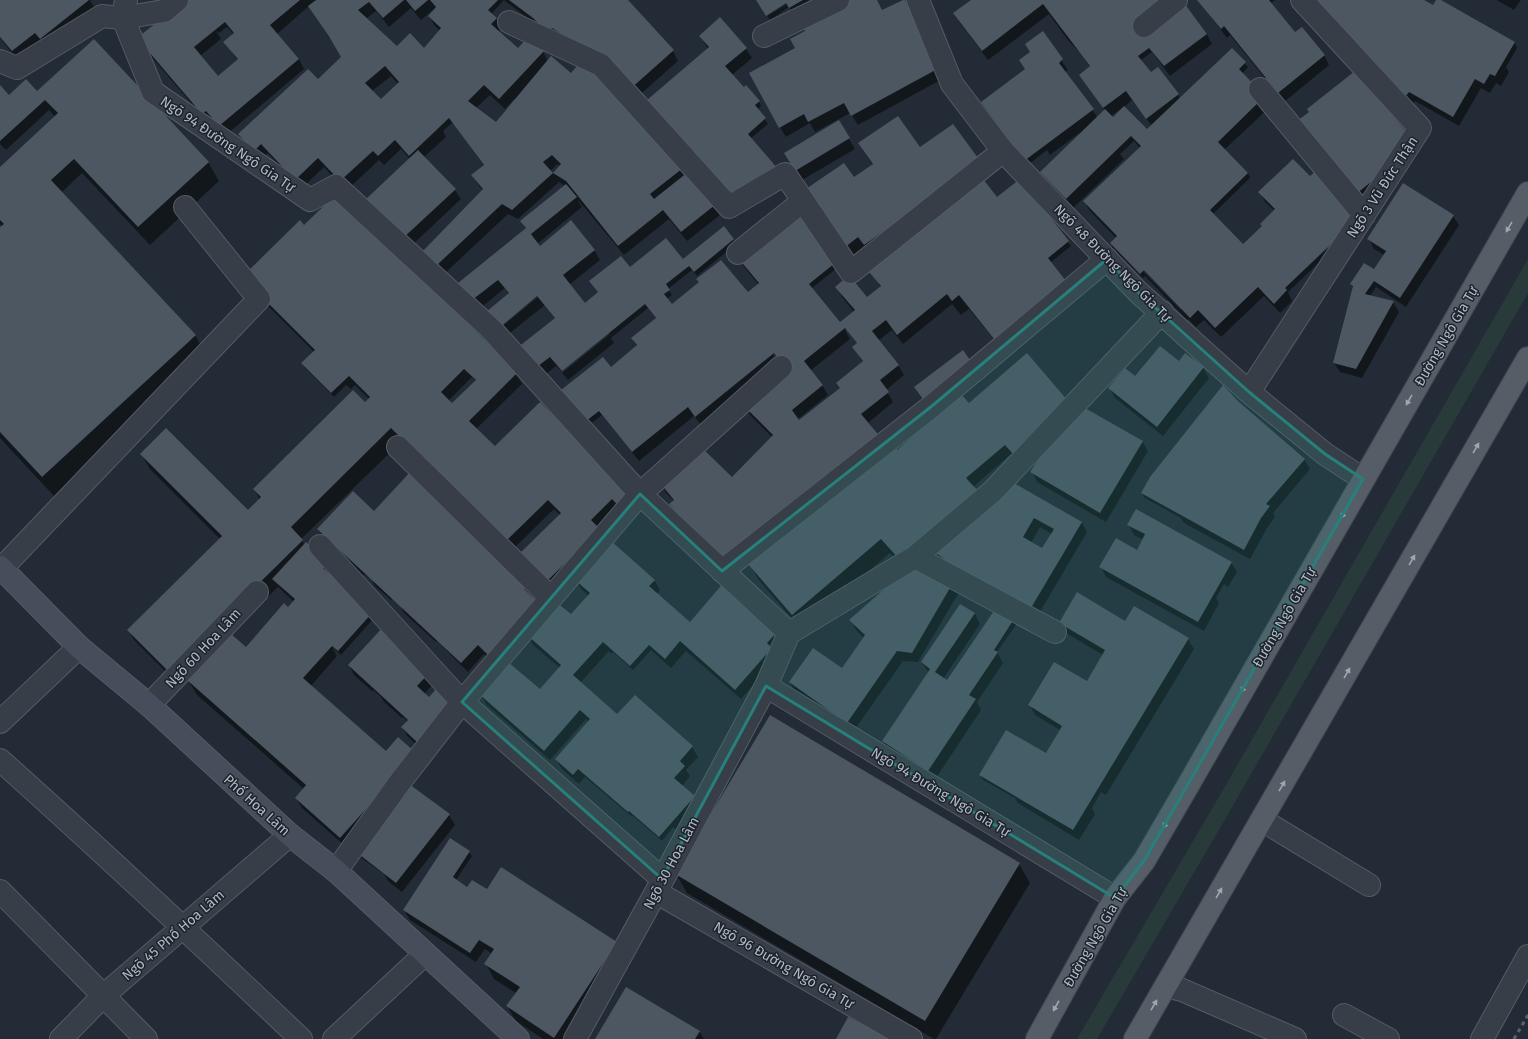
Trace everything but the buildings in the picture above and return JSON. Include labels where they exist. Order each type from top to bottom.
[{"type":"main road","name":"Đường Ngô Gia Tự","points":[[1038,1039],[1115,898],[1144,861],[1528,193]]},
{"type":"main road","points":[[1134,1039],[1528,358]]},
{"type":"street","points":[[0,61],[17,68],[102,16],[125,9],[164,11],[177,0]]},
{"type":"street","points":[[764,36],[838,0]]},
{"type":"street","name":"Ngõ 48 Đường Ngô Gia Tự","points":[[918,0],[952,84],[1003,151],[1137,291],[1249,392],[1325,454],[1363,479]]},
{"type":"street","points":[[1144,26],[1176,0]]},
{"type":"street","name":"Ngõ 3 Vũ Đức Thận","points":[[1249,392],[1420,128],[1302,0]]},
{"type":"street","name":"Ngõ 94 Đường Ngô Gia Tự","points":[[125,9],[153,92],[310,200],[336,186],[491,329],[640,494]]},
{"type":"street","points":[[509,22],[601,65],[729,207],[785,174],[851,272],[1003,151]]},
{"type":"street","points":[[1260,89],[1364,215]]},
{"type":"street","points":[[738,253],[803,201]]},
{"type":"street","points":[[1,568],[259,298],[184,207]]},
{"type":"street","points":[[722,571],[932,406],[1107,259]]},
{"type":"street","points":[[640,494],[789,633],[915,557],[993,491],[1162,312]]},
{"type":"street","points":[[336,871],[400,782],[462,702],[640,494],[781,367]]},
{"type":"street","points":[[398,447],[551,598]]},
{"type":"street","name":"Ngõ 96 Đường Ngô Gia Tự","points":[[320,546],[462,702],[659,886],[911,1039]]},
{"type":"street","points":[[915,557],[1055,632]]},
{"type":"street","name":"Phố Hoa Lâm","points":[[1,568],[79,647],[149,706],[290,835],[336,871],[518,1039]]},
{"type":"street","name":"Ngõ 60 Hoa Lâm","points":[[149,706],[257,592]]},
{"type":"street","name":"Ngõ 30 Hoa Lâm","points":[[575,1039],[766,686],[789,633]]},
{"type":"street","points":[[0,722],[79,647]]},
{"type":"street","name":"Ngõ 94 Đường Ngô Gia Tự","points":[[766,686],[1115,898]]},
{"type":"street","points":[[0,760],[182,926],[301,1039]]},
{"type":"street","points":[[1262,820],[1369,885]]},
{"type":"street","name":"Ngõ 45 Phố Hoa Lâm","points":[[61,1039],[103,996],[182,926],[290,835]]},
{"type":"street","points":[[0,891],[146,1039]]},
{"type":"street","points":[[334,1039],[425,954]]},
{"type":"street","points":[[1482,1039],[1528,956]]},
{"type":"street","points":[[1166,986],[1182,990],[1295,1039]]},
{"type":"street","points":[[1344,1015],[1388,1039]]},
{"type":"highlighted area","points":[[1107,259],[1137,291],[1249,392],[1325,454],[1363,479],[1144,861],[1115,898],[766,686],[662,879],[462,702],[640,494],[722,571],[932,406]]},
{"type":"shaded area","points":[[1528,259],[1528,293],[1231,809],[1097,1039],[1077,1039],[1216,802]]},
{"type":"railway","points":[[1514,1039],[1528,1015]]}]
